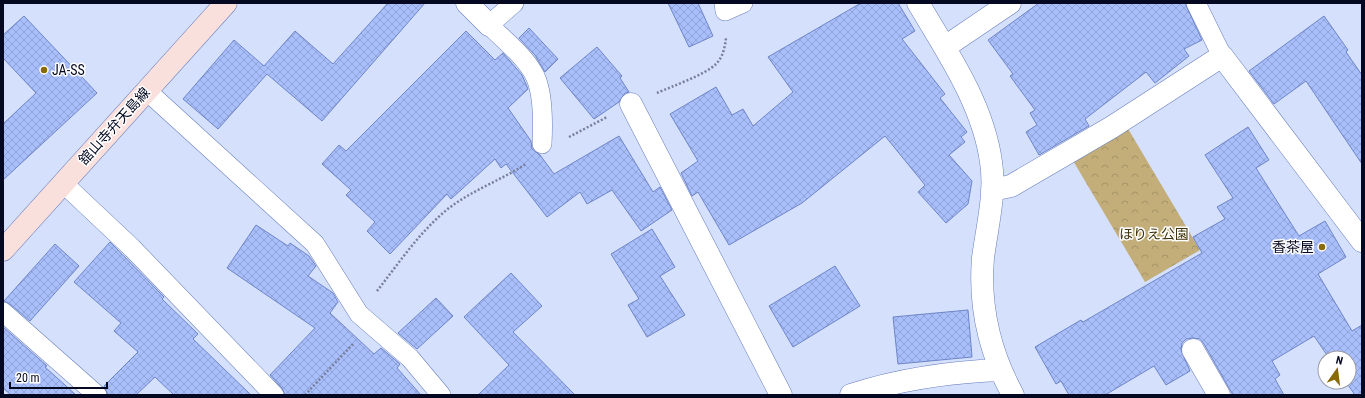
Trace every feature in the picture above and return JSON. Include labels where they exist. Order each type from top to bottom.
[{"type":"main road","name":"舘山寺弁天島線","points":[[3,250],[226,3]]},
{"type":"street","points":[[467,3],[488,25]]},
{"type":"street","points":[[918,3],[945,47],[967,90],[986,134],[991,163],[992,190],[983,259],[982,294],[987,329],[1001,370],[1013,395]]},
{"type":"street","points":[[945,47],[1010,3]]},
{"type":"street","points":[[992,190],[1011,186],[1112,127],[1222,56],[1362,241]]},
{"type":"street","points":[[631,104],[781,395]]},
{"type":"street","points":[[1193,350],[1218,395]]},
{"type":"street","points":[[851,395],[882,385],[921,376],[960,371],[1001,370]]},
{"type":"lane","points":[[514,3],[488,25],[528,65],[535,76],[539,88],[543,130],[542,144]]},
{"type":"lane","points":[[724,3],[726,11],[743,3]]},
{"type":"lane","points":[[1196,3],[1222,56]]},
{"type":"lane","points":[[146,90],[315,244],[365,319],[410,358],[441,395]]},
{"type":"lane","points":[[63,182],[132,248],[274,395]]},
{"type":"lane","points":[[3,312],[97,395]]},
{"type":"path","points":[[305,395],[365,319],[419,237],[433,222],[467,196],[525,164],[536,156],[542,144]]},
{"type":"green space","name":"ほりえ公園","points":[[1127,127],[1200,250],[1145,282],[1072,159]]},
{"type":"building","points":[[388,3],[425,3],[322,121],[267,74],[218,129],[183,99],[234,40],[264,66],[295,31],[333,64]]},
{"type":"building","points":[[668,3],[698,3],[713,36],[689,47]]},
{"type":"building","points":[[861,3],[898,3],[915,31],[902,39],[945,94],[940,98],[967,132],[961,137],[965,142],[949,155],[972,181],[968,204],[946,223],[918,192],[925,185],[885,136],[802,203],[729,245],[698,192],[692,196],[681,173],[698,161],[670,114],[716,87],[732,115],[743,109],[753,126],[793,92],[768,57]]},
{"type":"building","points":[[1039,3],[1185,3],[1202,40],[1184,49],[1189,56],[1155,83],[1146,72],[1085,119],[1089,126],[1039,155],[1026,132],[1037,125],[1030,113],[1035,110],[1010,76],[1013,74],[988,40]]},
{"type":"building","points":[[24,16],[97,93],[3,180],[3,124],[36,93],[3,58],[3,35]]},
{"type":"building","points":[[1324,16],[1348,50],[1346,52],[1362,75],[1362,164],[1306,81],[1274,104],[1249,71]]},
{"type":"building","points":[[529,28],[558,59],[545,72],[535,55],[519,38]]},
{"type":"building","points":[[466,31],[495,60],[503,53],[522,75],[528,89],[508,108],[531,141],[532,149],[540,155],[554,174],[619,136],[653,192],[660,187],[672,210],[641,231],[612,190],[587,204],[580,192],[547,217],[506,164],[501,168],[495,159],[451,199],[447,194],[390,254],[367,231],[375,222],[346,195],[351,190],[322,164],[339,145],[346,151]]},
{"type":"building","points":[[597,47],[622,76],[620,78],[629,92],[625,93],[619,102],[594,119],[560,78]]},
{"type":"building","points":[[1248,127],[1269,160],[1256,168],[1299,236],[1325,221],[1346,257],[1318,274],[1352,331],[1362,325],[1362,395],[1355,395],[1352,390],[1357,390],[1357,350],[1324,350],[1314,336],[1272,361],[1280,375],[1275,379],[1284,395],[1233,395],[1204,344],[1200,339],[1193,338],[1186,339],[1182,343],[1181,350],[1190,371],[1166,385],[1154,366],[1105,395],[1069,395],[1061,381],[1056,384],[1035,347],[1081,320],[1083,322],[1202,253],[1193,237],[1225,219],[1217,207],[1233,198],[1205,155]]},
{"type":"building","points":[[256,225],[288,246],[290,243],[309,256],[316,266],[308,276],[333,293],[338,302],[330,313],[374,354],[381,348],[400,364],[397,368],[421,395],[285,395],[282,388],[270,375],[315,328],[227,268]]},
{"type":"building","points":[[652,229],[675,267],[660,276],[685,315],[647,337],[628,305],[639,299],[611,254]]},
{"type":"building","points":[[110,242],[164,297],[162,299],[198,334],[193,339],[251,395],[174,395],[155,377],[136,395],[108,395],[104,386],[138,352],[114,331],[121,323],[74,282]]},
{"type":"building","points":[[55,244],[79,266],[30,321],[10,304],[4,301]]},
{"type":"building","points":[[835,266],[860,306],[793,347],[769,306]]},
{"type":"building","points":[[511,273],[542,306],[513,332],[575,395],[478,395],[509,365],[464,317]]},
{"type":"building","points":[[436,298],[453,316],[417,349],[398,333]]},
{"type":"building","points":[[968,310],[972,357],[898,364],[893,317]]},
{"type":"building","points":[[3,327],[47,366],[45,367],[76,395],[11,395],[3,388]]},
{"type":"place","name":"JA-SS","points":[[44,70]]},
{"type":"place","name":"香茶屋","points":[[1322,247]]}]
